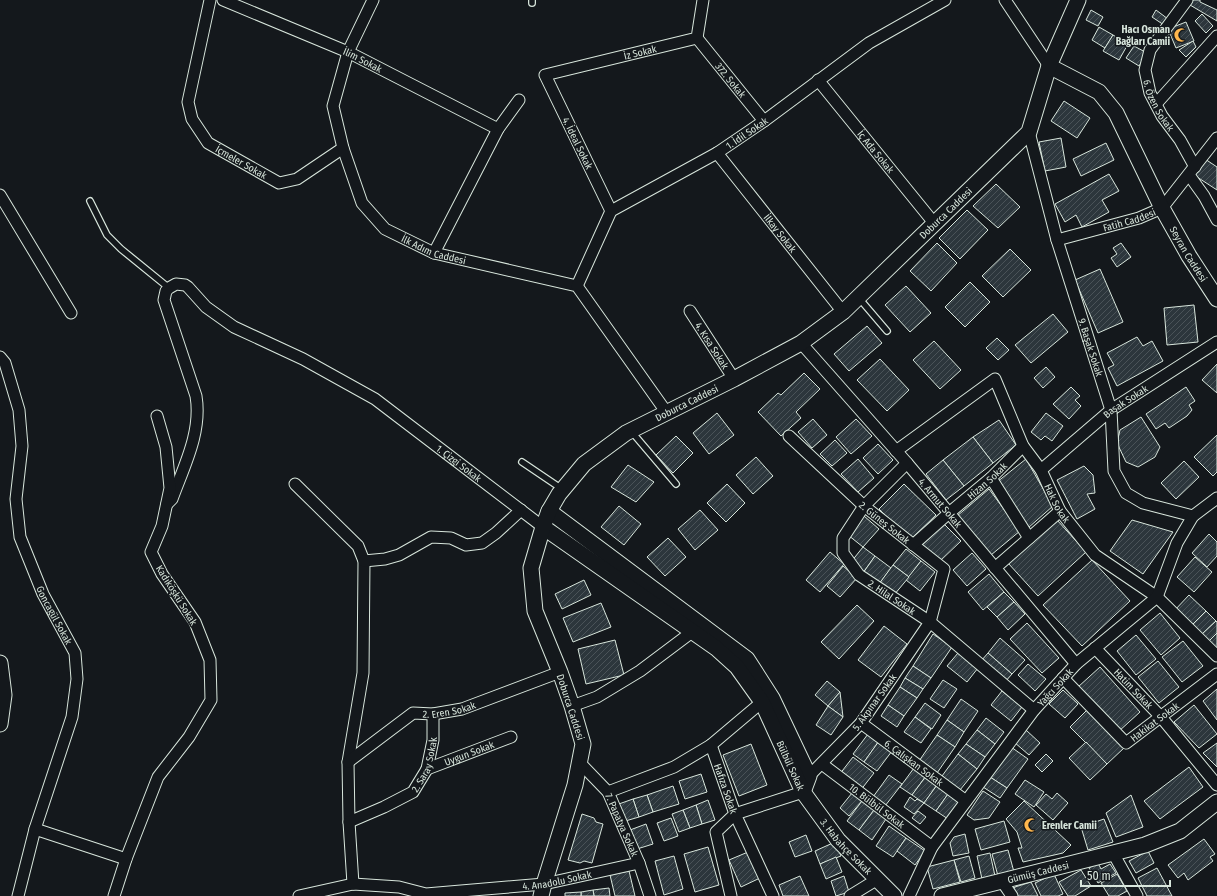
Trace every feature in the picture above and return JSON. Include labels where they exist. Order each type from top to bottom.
[{"type":"street","name":"İçmeler Sokak","points":[[210,0],[188,102],[192,119],[208,144],[279,183],[297,179],[343,148]]},
{"type":"street","name":"İlim Sokak","points":[[223,0],[348,52],[498,129]]},
{"type":"street","name":"İlk Adım Caddesi","points":[[373,0],[348,52],[333,106],[343,148],[362,203],[385,229],[434,253],[577,286]]},
{"type":"street","points":[[697,38],[703,0]]},
{"type":"street","name":"1. İdil Sokak","points":[[611,211],[717,153],[764,122],[869,43],[945,0]]},
{"type":"street","points":[[1005,0],[1049,66]]},
{"type":"street","name":"Doburca Caddesi","points":[[542,890],[575,785],[583,744],[560,672],[535,611],[531,568],[542,527],[549,511],[563,490],[584,464],[631,431],[801,343],[843,312],[1029,132],[1049,66],[1078,0]]},
{"type":"street","name":"6. Özen Sokak","points":[[1187,0],[1150,50],[1145,70],[1150,93],[1162,116],[1180,140],[1192,171]]},
{"type":"street","points":[[1156,104],[1217,36]]},
{"type":"street","name":"İz Sokak","points":[[545,75],[697,38]]},
{"type":"street","name":"372. Sokak","points":[[697,38],[764,122]]},
{"type":"street","name":"Seyran Caddesi","points":[[1049,66],[1099,92],[1116,113],[1162,208],[1189,256],[1217,299]]},
{"type":"street","name":"4. İdeal Sokak","points":[[545,75],[611,211]]},
{"type":"street","name":"İç Ada Sokak","points":[[818,80],[934,223]]},
{"type":"street","points":[[434,253],[498,129],[519,100]]},
{"type":"street","name":"9. Başak Sokak","points":[[1029,132],[1057,240],[1111,410],[1114,471],[1126,493],[1143,503],[1193,516]]},
{"type":"street","name":"Fatih Caddesi","points":[[1057,240],[1139,218],[1162,208],[1217,138]]},
{"type":"street","name":"İlkay Sokak","points":[[717,153],[843,312]]},
{"type":"street","points":[[1192,171],[1217,220]]},
{"type":"street","points":[[0,195],[71,313]]},
{"type":"street","points":[[611,211],[577,286],[667,413]]},
{"type":"street","name":"1. Çizgi Sokak","points":[[169,288],[176,284],[185,285],[206,307],[234,327],[302,359],[375,399],[542,527]]},
{"type":"street","points":[[167,504],[172,499],[195,436],[198,407],[196,396],[164,300],[166,291],[169,288]]},
{"type":"street","name":"4. Kısa Sokak","points":[[690,311],[734,379]]},
{"type":"street","name":"Başak Sokak","points":[[1041,470],[1111,410],[1217,342]]},
{"type":"street","name":"4. Armut Sokak","points":[[801,343],[907,463],[1076,664]]},
{"type":"street","name":"Goncagül Sokak","points":[[0,357],[5,363],[19,410],[22,446],[16,499],[20,537],[43,594],[75,653],[77,679],[72,717],[35,829],[18,896]]},
{"type":"street","name":"Hak Sokak","points":[[896,451],[995,379],[1023,446],[1041,470],[1060,511],[1095,555],[1157,597],[1217,656]]},
{"type":"street","name":"Kadıköşkü Sokak","points":[[114,896],[126,859],[158,777],[189,737],[211,700],[210,660],[195,622],[162,574],[151,552],[162,526],[170,488],[166,447],[157,416]]},
{"type":"street","name":"2. Güneş Sokak","points":[[789,436],[864,506],[944,570],[930,622]]},
{"type":"street","name":"Hizan Sokak","points":[[913,545],[991,478],[1023,446]]},
{"type":"street","name":"2. Hilal Sokak","points":[[907,463],[864,506],[843,538],[843,554],[858,575],[930,622],[1034,710]]},
{"type":"street","points":[[991,478],[1029,538]]},
{"type":"street","points":[[295,484],[358,546],[364,561],[363,673],[348,762],[349,822],[353,884]]},
{"type":"street","points":[[1157,597],[1177,543],[1193,516],[1217,498]]},
{"type":"street","points":[[364,561],[385,559],[400,555],[431,537],[451,538],[466,545],[482,543],[496,534],[521,510]]},
{"type":"street","name":"Bülbül Sokak","points":[[549,511],[695,627],[737,667],[762,702],[803,792]]},
{"type":"street","points":[[995,568],[1060,511]]},
{"type":"street","name":"Bülbül Sokak","points":[[542,527],[695,627],[747,659],[772,698],[809,776],[803,792]]},
{"type":"street","name":"Yağcı Sokak","points":[[909,896],[932,847],[1034,710],[1076,664],[1157,597]]},
{"type":"street","name":"5. Akpınar Sokak","points":[[809,776],[861,723],[930,622]]},
{"type":"street","points":[[572,706],[597,697],[640,671],[695,627]]},
{"type":"street","name":"Hatim Sokak","points":[[1095,648],[1161,717],[1217,785]]},
{"type":"street","points":[[0,663],[4,695],[0,724]]},
{"type":"street","name":"2. Eren Sokak","points":[[348,762],[413,713],[433,714],[462,709],[560,672]]},
{"type":"street","name":"Hakikat Sokak","points":[[1063,678],[1126,744],[1217,674]]},
{"type":"street","points":[[608,792],[674,767],[710,745],[762,702]]},
{"type":"street","name":"2. Saray Sokak","points":[[349,822],[384,807],[412,792],[427,769],[433,740],[433,714]]},
{"type":"street","name":"6. Çalışkan Sokak","points":[[861,723],[966,801]]},
{"type":"street","name":"Uygun Sokak","points":[[427,769],[511,737]]},
{"type":"street","name":"Hafıza Sokak","points":[[710,745],[735,814],[716,832],[731,896]]},
{"type":"street","name":"7. Papatya Sokak","points":[[580,763],[608,792],[639,863],[650,896]]},
{"type":"street","name":"10. Bülbül Sokak","points":[[822,764],[932,847]]},
{"type":"street","points":[[773,896],[735,814],[803,792]]},
{"type":"street","name":"3. Habahçe Sokak","points":[[803,792],[838,840],[876,880],[894,896]]},
{"type":"street","name":"Gümüş Caddesi","points":[[942,896],[1145,845],[1180,831],[1217,802]]},
{"type":"street","points":[[35,829],[126,859]]},
{"type":"street","points":[[1113,853],[1137,896]]},
{"type":"street","name":"4. Anadolu Sokak","points":[[299,896],[353,884],[399,887],[425,895],[542,890],[639,863]]},
{"type":"street","points":[[852,896],[876,880]]},
{"type":"street","points":[[1001,880],[1012,896]]},
{"type":"lane","points":[[90,201],[107,235],[120,250],[169,288]]},
{"type":"lane","points":[[858,297],[887,330]]},
{"type":"lane","points":[[631,431],[676,484]]},
{"type":"lane","points":[[522,462],[563,490]]},
{"type":"building","points":[[1193,0],[1200,0],[1200,2],[1217,10],[1217,21],[1190,5]]},
{"type":"building","points":[[1091,10],[1103,17],[1098,26],[1086,20]]},
{"type":"building","points":[[1156,10],[1168,19],[1164,25],[1152,17]]},
{"type":"building","points":[[1202,14],[1213,26],[1206,33],[1195,21]]},
{"type":"building","name":"Hacı Osman Bağları Camii","points":[[1186,22],[1194,41],[1176,48],[1168,29]]},
{"type":"building","points":[[1099,27],[1113,35],[1105,48],[1092,40]]},
{"type":"building","points":[[1113,35],[1128,44],[1119,60],[1103,51]]},
{"type":"building","points":[[1193,41],[1196,47],[1186,57],[1179,50]]},
{"type":"building","points":[[1134,46],[1147,53],[1139,66],[1126,58]]},
{"type":"building","points":[[1064,101],[1090,118],[1077,138],[1051,121]]},
{"type":"building","points":[[1061,138],[1066,167],[1045,171],[1039,142]]},
{"type":"building","points":[[1106,143],[1114,160],[1081,176],[1073,159]]},
{"type":"building","points":[[1205,159],[1217,167],[1217,190],[1194,175]]},
{"type":"building","points":[[1109,174],[1119,191],[1102,200],[1109,212],[1082,227],[1076,215],[1065,222],[1055,204]]},
{"type":"building","points":[[996,184],[1020,207],[998,228],[973,206]]},
{"type":"building","points":[[967,210],[988,230],[960,259],[939,238]]},
{"type":"building","points":[[937,243],[957,263],[931,291],[910,271]]},
{"type":"building","points":[[1121,243],[1131,257],[1117,267],[1111,258],[1117,254],[1113,248]]},
{"type":"building","points":[[1010,249],[1031,270],[1003,297],[982,276]]},
{"type":"building","points":[[1100,269],[1123,322],[1098,333],[1075,280]]},
{"type":"building","points":[[970,282],[990,302],[965,327],[945,307]]},
{"type":"building","points":[[906,286],[931,313],[910,332],[885,305]]},
{"type":"building","points":[[1194,305],[1198,342],[1167,345],[1164,308]]},
{"type":"building","points":[[1053,314],[1068,332],[1031,363],[1015,345]]},
{"type":"building","points":[[867,326],[882,343],[849,371],[834,354]]},
{"type":"building","points":[[1137,337],[1143,346],[1152,341],[1163,361],[1117,386],[1108,368],[1114,365],[1107,353]]},
{"type":"building","points":[[997,338],[1009,350],[998,360],[986,348]]},
{"type":"building","points":[[934,341],[961,370],[940,389],[913,360]]},
{"type":"building","points":[[880,359],[909,390],[887,411],[857,380]]},
{"type":"building","points":[[1217,364],[1217,393],[1202,380]]},
{"type":"building","points":[[1046,367],[1055,377],[1043,388],[1034,378]]},
{"type":"building","points":[[804,373],[820,389],[796,412],[801,418],[781,436],[758,412],[778,393],[781,395]]},
{"type":"building","points":[[1071,387],[1080,396],[1075,400],[1081,406],[1069,419],[1053,404]]},
{"type":"building","points":[[1186,387],[1195,401],[1189,405],[1192,410],[1187,416],[1169,428],[1165,423],[1156,429],[1146,414]]},
{"type":"building","points":[[717,413],[734,435],[709,454],[693,433]]},
{"type":"building","points":[[1046,413],[1063,426],[1052,441],[1045,436],[1041,440],[1031,432]]},
{"type":"building","points":[[1141,417],[1160,447],[1155,457],[1138,467],[1126,462],[1117,443],[1120,430]]},
{"type":"building","points":[[813,419],[827,435],[812,448],[798,432]]},
{"type":"building","points":[[856,419],[872,436],[851,454],[836,437]]},
{"type":"building","points":[[999,420],[1016,445],[993,463],[973,437]]},
{"type":"building","points":[[1217,435],[1217,472],[1213,476],[1194,457]]},
{"type":"building","points":[[676,436],[693,453],[673,473],[656,455]]},
{"type":"building","points":[[973,437],[993,463],[964,486],[943,460]]},
{"type":"building","points":[[835,440],[847,453],[832,466],[820,454]]},
{"type":"building","points":[[878,444],[893,460],[878,474],[863,458]]},
{"type":"building","points":[[756,457],[773,476],[753,494],[736,475]]},
{"type":"building","points":[[858,459],[874,478],[858,492],[841,474]]},
{"type":"building","points":[[1026,459],[1053,506],[1028,528],[997,482]]},
{"type":"building","points":[[943,460],[964,486],[946,500],[926,474]]},
{"type":"building","points":[[1184,461],[1199,477],[1176,499],[1161,483]]},
{"type":"building","points":[[628,465],[654,482],[636,502],[611,487]]},
{"type":"building","points":[[1084,466],[1093,475],[1095,493],[1087,494],[1095,509],[1077,519],[1057,480]]},
{"type":"building","points":[[727,484],[745,503],[726,522],[707,503]]},
{"type":"building","points":[[904,484],[936,515],[910,540],[879,509]]},
{"type":"building","points":[[989,489],[1020,531],[991,555],[957,516]]},
{"type":"building","points":[[619,506],[641,524],[624,545],[601,527]]},
{"type":"building","points":[[700,510],[718,530],[695,550],[678,529]]},
{"type":"building","points":[[864,516],[879,529],[863,547],[848,535]]},
{"type":"building","points":[[1057,520],[1086,552],[1038,596],[1008,563]]},
{"type":"building","points":[[1132,520],[1173,532],[1143,574],[1110,551]]},
{"type":"building","points":[[944,524],[961,541],[939,562],[922,545]]},
{"type":"building","points":[[1209,534],[1217,542],[1217,556],[1207,567],[1192,553]]},
{"type":"building","points":[[668,538],[686,557],[665,576],[647,557]]},
{"type":"building","points":[[863,547],[875,556],[863,573],[851,562]]},
{"type":"building","points":[[906,549],[921,561],[909,577],[893,565]]},
{"type":"building","points":[[830,552],[844,564],[820,592],[806,580]]},
{"type":"building","points":[[972,553],[986,569],[967,586],[953,570]]},
{"type":"building","points":[[875,556],[891,568],[879,584],[863,573]]},
{"type":"building","points":[[1195,557],[1212,572],[1194,592],[1177,577]]},
{"type":"building","points":[[1092,560],[1130,601],[1082,646],[1043,605]]},
{"type":"building","points":[[921,561],[935,572],[920,591],[906,580]]},
{"type":"building","points":[[893,565],[909,577],[894,595],[879,584]]},
{"type":"building","points":[[843,566],[857,578],[840,597],[827,586]]},
{"type":"building","points":[[989,574],[1004,592],[983,610],[968,592]]},
{"type":"building","points":[[584,580],[591,595],[562,609],[555,594]]},
{"type":"building","points":[[1004,592],[1014,602],[997,617],[987,607]]},
{"type":"building","points":[[1189,595],[1206,611],[1190,627],[1174,611]]},
{"type":"building","points":[[1014,602],[1025,614],[1008,630],[997,617]]},
{"type":"building","points":[[601,603],[611,627],[573,642],[563,618]]},
{"type":"building","points":[[857,605],[874,621],[839,659],[821,642]]},
{"type":"building","points":[[1206,611],[1216,621],[1200,636],[1190,627]]},
{"type":"building","points":[[1160,613],[1180,638],[1161,655],[1140,630]]},
{"type":"building","points":[[1216,621],[1217,633],[1207,643],[1200,636]]},
{"type":"building","points":[[1027,623],[1059,658],[1042,673],[1010,639]]},
{"type":"building","points":[[884,626],[907,644],[881,677],[858,660]]},
{"type":"building","points":[[1217,633],[1217,653],[1207,643]]},
{"type":"building","points":[[933,634],[952,647],[931,678],[913,666]]},
{"type":"building","points":[[1136,635],[1156,659],[1136,675],[1117,651]]},
{"type":"building","points":[[1000,638],[1025,660],[1012,674],[988,653]]},
{"type":"building","points":[[615,640],[624,675],[586,684],[578,649]]},
{"type":"building","points":[[1183,641],[1203,666],[1182,682],[1162,657]]},
{"type":"building","points":[[958,653],[978,668],[967,682],[947,666]]},
{"type":"building","points":[[988,653],[1012,674],[1005,682],[981,661]]},
{"type":"building","points":[[1158,661],[1179,687],[1159,703],[1138,677]]},
{"type":"building","points":[[1028,664],[1046,679],[1035,691],[1018,675]]},
{"type":"building","points":[[913,666],[931,678],[923,689],[905,678]]},
{"type":"building","points":[[1100,667],[1140,712],[1118,732],[1078,687]]},
{"type":"building","points":[[905,678],[923,689],[917,698],[900,687]]},
{"type":"building","points":[[943,680],[957,689],[944,708],[930,699]]},
{"type":"building","points":[[827,681],[840,692],[828,706],[815,695]]},
{"type":"building","points":[[900,687],[917,698],[904,716],[888,705]]},
{"type":"building","points":[[1217,689],[1217,720],[1203,701]]},
{"type":"building","points":[[1063,690],[1078,704],[1065,718],[1049,704]]},
{"type":"building","points":[[1002,691],[1022,707],[1011,721],[991,705]]},
{"type":"building","points":[[840,692],[843,717],[828,706]]},
{"type":"building","points":[[961,699],[978,711],[964,732],[947,720]]},
{"type":"building","points":[[925,703],[941,715],[932,729],[915,717]]},
{"type":"building","points":[[888,705],[904,716],[897,727],[881,716]]},
{"type":"building","points":[[1194,705],[1217,734],[1199,748],[1174,722]]},
{"type":"building","points":[[828,706],[843,717],[831,735],[816,725]]},
{"type":"building","points":[[1088,709],[1125,747],[1107,764],[1070,727]]},
{"type":"building","points":[[915,717],[931,729],[921,743],[904,732]]},
{"type":"building","points":[[986,718],[1004,732],[995,744],[977,730]]},
{"type":"building","points":[[947,720],[964,732],[955,747],[937,735]]},
{"type":"building","points":[[977,730],[995,744],[985,757],[966,744]]},
{"type":"building","points":[[1026,730],[1040,743],[1029,755],[1014,742]]},
{"type":"building","points":[[868,734],[879,741],[864,762],[853,754]]},
{"type":"building","points":[[937,735],[955,747],[937,773],[919,761]]},
{"type":"building","points":[[879,741],[892,751],[877,771],[864,762]]},
{"type":"building","points":[[1086,742],[1107,764],[1090,780],[1069,758]]},
{"type":"building","points":[[1217,743],[1217,767],[1203,753]]},
{"type":"building","points":[[751,744],[767,785],[739,796],[723,755]]},
{"type":"building","points":[[966,744],[985,757],[977,769],[958,754]]},
{"type":"building","points":[[1011,747],[1028,759],[1007,788],[990,777]]},
{"type":"building","points":[[958,754],[977,769],[960,790],[942,776]]},
{"type":"building","points":[[1046,754],[1053,761],[1042,772],[1035,765]]},
{"type":"building","points":[[853,757],[874,773],[860,791],[839,775]]},
{"type":"building","points":[[1189,767],[1203,787],[1160,819],[1144,801]]},
{"type":"building","points":[[914,768],[926,776],[912,795],[900,787]]},
{"type":"building","points":[[701,774],[707,792],[685,799],[679,781]]},
{"type":"building","points":[[889,775],[902,784],[885,806],[873,797]]},
{"type":"building","points":[[926,776],[937,785],[924,803],[912,795]]},
{"type":"building","points":[[990,777],[1007,788],[1000,798],[983,787]]},
{"type":"building","points":[[1025,780],[1044,792],[1034,807],[1015,794]]},
{"type":"building","points":[[937,785],[948,794],[936,811],[924,803]]},
{"type":"building","points":[[673,786],[679,804],[653,812],[647,795]]},
{"type":"building","points":[[983,791],[1000,802],[989,818],[974,820],[967,815]]},
{"type":"building","points":[[852,793],[862,801],[849,816],[840,808]]},
{"type":"building","points":[[1057,793],[1068,803],[1053,820],[1036,805],[1046,794],[1052,799]]},
{"type":"building","points":[[948,794],[960,802],[948,819],[936,811]]},
{"type":"building","points":[[647,795],[653,812],[639,817],[633,799]]},
{"type":"building","points":[[1131,795],[1143,827],[1116,837],[1106,813]]},
{"type":"building","points":[[910,797],[915,801],[917,799],[924,803],[914,814],[904,807]]},
{"type":"building","points":[[633,799],[639,817],[622,822],[616,805]]},
{"type":"building","points":[[708,800],[715,820],[702,824],[696,805]]},
{"type":"building","points":[[862,801],[874,810],[859,830],[847,821]]},
{"type":"building","name":"Erenler Camii","points":[[1024,801],[1071,845],[1063,853],[1023,862],[1018,848],[1022,848],[1017,832],[1006,819]]},
{"type":"building","points":[[696,805],[702,824],[690,828],[683,810]]},
{"type":"building","points":[[683,810],[690,828],[679,832],[672,814]]},
{"type":"building","points":[[874,810],[886,819],[872,840],[859,830]]},
{"type":"building","points":[[918,811],[926,817],[920,824],[912,818]]},
{"type":"building","points":[[582,814],[594,818],[596,822],[603,824],[592,863],[584,861],[580,863],[568,860]]},
{"type":"building","points":[[671,818],[678,836],[664,841],[657,823]]},
{"type":"building","points":[[1104,819],[1113,842],[1088,850],[1081,827]]},
{"type":"building","points":[[1004,821],[1010,842],[981,850],[975,829]]},
{"type":"building","points":[[646,824],[653,844],[637,849],[630,830]]},
{"type":"building","points":[[889,826],[906,838],[893,857],[876,846]]},
{"type":"building","points":[[965,834],[969,853],[953,856],[950,843],[954,837]]},
{"type":"building","points":[[806,835],[812,851],[795,857],[789,842]]},
{"type":"building","points":[[906,838],[925,851],[915,865],[897,851]]},
{"type":"building","points":[[1204,839],[1215,854],[1210,857],[1213,861],[1188,880],[1184,873],[1178,878],[1168,865]]},
{"type":"building","points":[[835,842],[841,856],[820,864],[815,851]]},
{"type":"building","points":[[708,847],[719,885],[695,892],[684,854]]},
{"type":"building","points":[[1008,850],[1014,872],[998,876],[992,854]]},
{"type":"building","points":[[1148,851],[1154,863],[1136,873],[1129,861]]},
{"type":"building","points":[[748,852],[760,878],[741,887],[729,860]]},
{"type":"building","points":[[990,853],[995,876],[982,879],[977,856]]},
{"type":"building","points":[[674,856],[683,889],[664,895],[655,861]]},
{"type":"building","points":[[969,856],[975,878],[961,882],[954,860]]},
{"type":"building","points":[[836,857],[842,872],[826,879],[820,864]]},
{"type":"building","points":[[954,860],[960,882],[933,889],[927,867]]},
{"type":"building","points":[[1098,863],[1101,869],[1110,864],[1116,873],[1098,883],[1089,868]]},
{"type":"building","points":[[1157,868],[1172,896],[1147,896],[1138,878]]},
{"type":"building","points":[[1081,870],[1091,886],[1075,896],[1068,896],[1059,882]]},
{"type":"building","points":[[629,871],[635,896],[615,896],[610,875]]},
{"type":"building","points":[[1054,874],[1063,894],[1058,896],[1041,896],[1035,883]]},
{"type":"building","points":[[1117,874],[1127,891],[1118,896],[1109,896],[1101,883]]},
{"type":"building","points":[[800,876],[809,896],[783,896],[779,885]]},
{"type":"building","points":[[844,876],[849,892],[836,896],[831,881]]},
{"type":"building","points":[[1031,882],[1038,896],[1016,896],[1012,891],[1015,887]]},
{"type":"building","points":[[609,888],[610,896],[594,896],[593,890]]},
{"type":"building","points":[[593,890],[594,896],[581,896],[581,892]]},
{"type":"building","points":[[581,892],[581,896],[565,896],[565,893]]},
{"type":"place","name":"Hacı Osman Bağları Camii","points":[[1181,35]]},
{"type":"place","name":"Erenler Camii","points":[[1031,825]]}]
